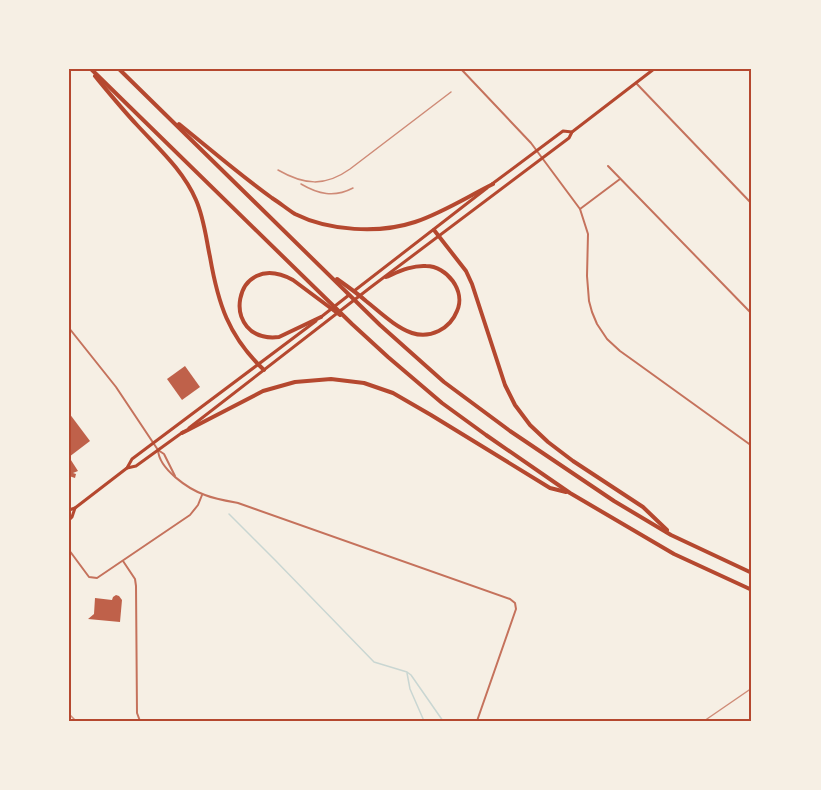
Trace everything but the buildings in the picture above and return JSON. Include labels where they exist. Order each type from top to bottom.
[{"type":"highway","points":[[90,69],[352,324],[423,387],[521,460],[570,493],[674,554],[752,591]]},
{"type":"highway","points":[[90,69],[167,157],[188,185],[201,212],[220,304],[243,346],[264,370]]},
{"type":"highway","points":[[119,69],[412,354],[460,394],[510,431],[614,501],[671,535],[752,573]]},
{"type":"highway","points":[[160,109],[255,186],[295,214],[326,225],[352,230],[386,228],[414,223],[493,184]]},
{"type":"highway","points":[[434,230],[466,271],[477,295],[504,385],[530,425],[573,461],[643,507],[671,535]]},
{"type":"highway","points":[[325,271],[382,314],[411,332],[429,334],[440,331],[450,323],[458,311],[460,300],[456,286],[449,275],[438,268],[416,266],[386,277]]},
{"type":"highway","points":[[321,317],[279,337],[260,336],[247,328],[241,317],[239,305],[242,291],[251,279],[262,273],[285,276],[352,324]]},
{"type":"highway","points":[[182,433],[262,391],[295,382],[331,379],[364,383],[393,393],[550,488],[570,493]]},
{"type":"main road","points":[[127,468],[136,466],[182,433],[371,287],[543,159],[570,138],[572,132],[654,69]]},
{"type":"main road","points":[[69,510],[75,508],[127,468],[132,459],[563,131],[572,132]]},
{"type":"main road","points":[[69,520],[75,508]]},
{"type":"street","points":[[461,69],[537,151],[580,208],[588,234],[589,301],[597,324],[607,339],[620,351],[752,446]]},
{"type":"street","points":[[636,83],[752,204]]},
{"type":"street","points":[[608,166],[752,314]]},
{"type":"street","points":[[580,208],[620,179]]},
{"type":"street","points":[[69,328],[116,387],[164,454],[176,477],[203,495],[238,503],[510,599],[516,609],[477,721]]},
{"type":"street","points":[[69,550],[89,577],[97,578],[190,515],[198,506],[203,495]]},
{"type":"street","points":[[123,561],[135,579],[136,586],[136,694],[140,721]]},
{"type":"waterway","points":[[229,514],[374,662],[411,675],[443,721]]},
{"type":"waterway","points":[[407,673],[410,689],[424,721]]},
{"type":"railway","points":[[278,170],[297,179],[314,182],[341,175],[451,92]]},
{"type":"railway","points":[[301,184],[326,194],[339,193],[353,188]]},
{"type":"railway","points":[[704,721],[752,688]]},
{"type":"railway","points":[[69,714],[76,721]]}]
